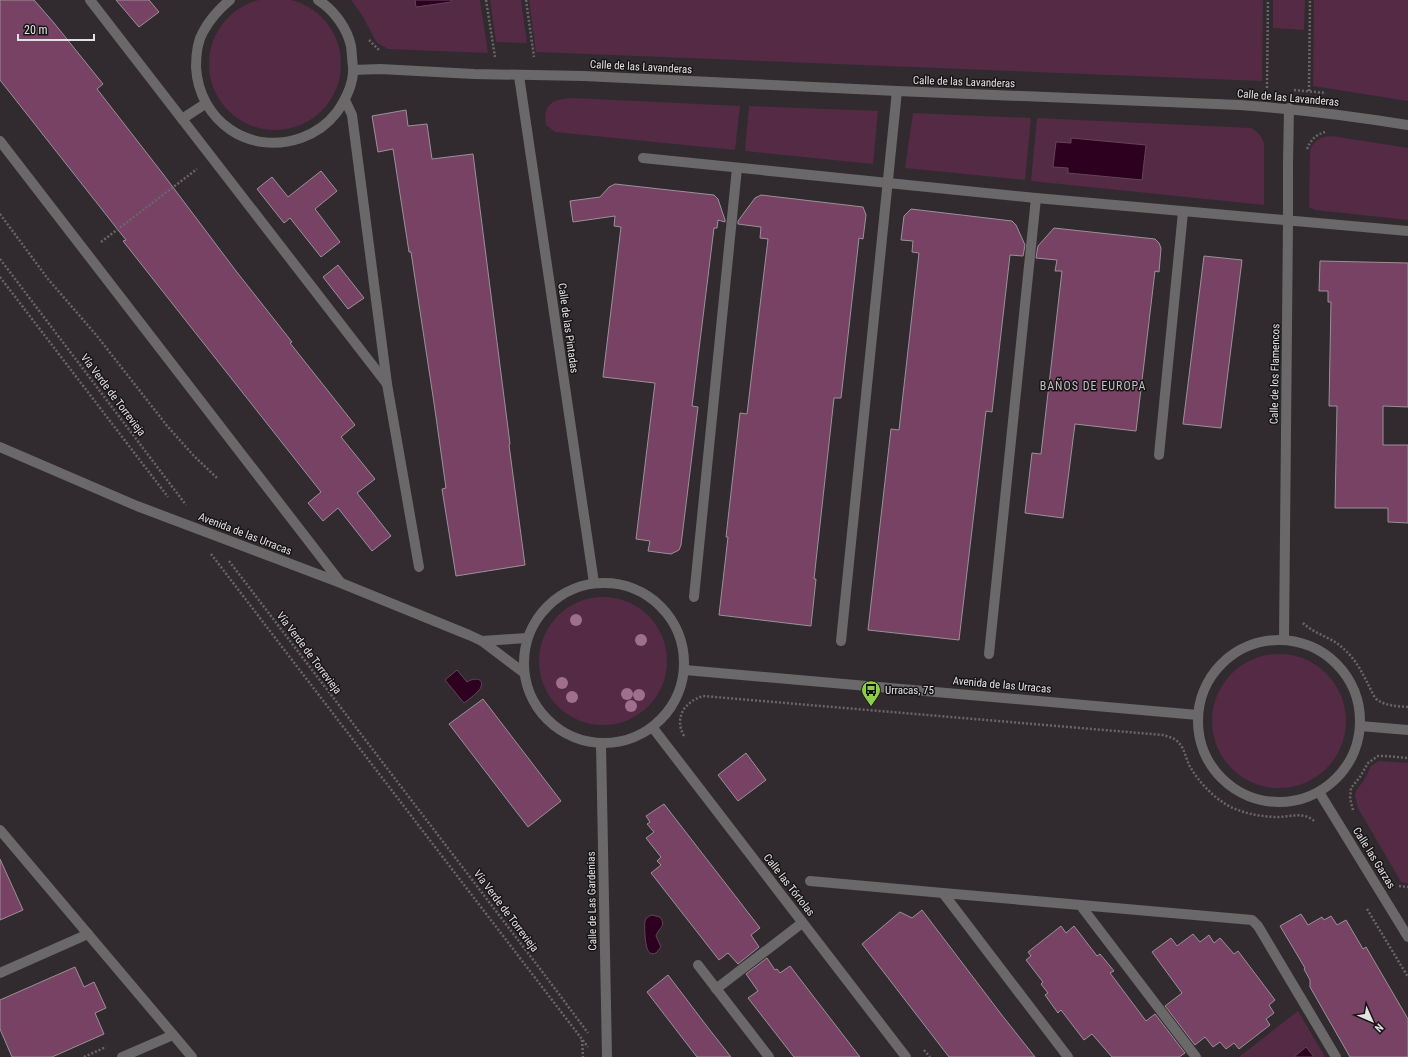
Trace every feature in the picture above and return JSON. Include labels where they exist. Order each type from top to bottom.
[{"type":"street","points":[[90,0],[388,384]]},
{"type":"street","points":[[230,0],[215,12],[202,33],[196,56],[197,81],[205,104],[220,123],[241,137],[264,143],[289,142],[312,134],[331,119],[345,100],[353,70],[351,45],[341,23],[325,4],[318,0]]},
{"type":"street","name":"Calle de las Lavanderas","points":[[353,70],[380,69],[519,76],[592,76],[897,91],[1240,105],[1290,108],[1408,125]]},
{"type":"street","name":"Calle de las Pintadas","points":[[519,76],[594,583]]},
{"type":"street","points":[[841,641],[897,91]]},
{"type":"street","points":[[345,100],[352,115],[388,384],[419,567]]},
{"type":"street","points":[[182,119],[205,104]]},
{"type":"street","name":"Calle de los Flamencos","points":[[1284,639],[1288,164],[1290,108]]},
{"type":"street","points":[[0,140],[342,583]]},
{"type":"street","points":[[643,158],[1036,198],[1288,222],[1408,231]]},
{"type":"street","points":[[694,597],[737,168]]},
{"type":"street","points":[[989,654],[1036,198]]},
{"type":"street","points":[[1159,455],[1183,212]]},
{"type":"street","name":"Avenida de las Urracas","points":[[0,447],[137,506],[342,583],[482,641],[523,672]]},
{"type":"street","points":[[594,583],[622,584],[649,596],[669,615],[682,641],[685,670],[682,686],[675,702],[665,716],[653,728],[628,741],[601,744],[573,739],[548,723],[531,700],[523,672],[523,655],[527,638],[542,612],[565,592],[594,583]]},
{"type":"street","name":"Avenida de las Urracas","points":[[482,641],[527,638]]},
{"type":"street","points":[[1284,639],[1319,649],[1346,674],[1355,690],[1360,708],[1360,726],[1356,746],[1348,764],[1335,780],[1318,792],[1301,799],[1282,802],[1262,800],[1244,794],[1228,784],[1215,770],[1205,754],[1199,736],[1198,715],[1202,695],[1211,676],[1225,660],[1243,648],[1263,641],[1284,639]]},
{"type":"street","name":"Avenida de las Urracas","points":[[685,670],[1198,715]]},
{"type":"street","points":[[1360,726],[1408,730]]},
{"type":"street","name":"Calle las Tórtolas","points":[[653,728],[906,1057]]},
{"type":"street","name":"Calle de Las Gardenias","points":[[601,744],[607,1057]]},
{"type":"street","name":"Calle las Garzas","points":[[1318,792],[1408,937]]},
{"type":"street","points":[[2,834],[192,1057]]},
{"type":"street","points":[[810,881],[1252,920],[1258,926],[1336,1057]]},
{"type":"street","points":[[943,893],[1068,1057]]},
{"type":"street","points":[[1081,906],[1196,1057]]},
{"type":"street","points":[[716,989],[802,922]]},
{"type":"street","points":[[0,973],[88,934]]},
{"type":"street","points":[[698,965],[769,1057]]},
{"type":"street","points":[[122,1057],[173,1035]]},
{"type":"path","points":[[486,0],[495,57]]},
{"type":"path","points":[[526,0],[534,58]]},
{"type":"path","points":[[1267,88],[1268,0]]},
{"type":"path","points":[[1309,91],[1310,0]]},
{"type":"path","points":[[1306,152],[1311,141],[1315,137],[1326,132]]},
{"type":"path","points":[[86,253],[212,157]]},
{"type":"path","points":[[0,214],[48,279],[97,336],[168,427],[194,456],[218,479]]},
{"type":"path","name":"Vía Verde de Torrevieja","points":[[0,259],[188,507]]},
{"type":"path","points":[[0,277],[170,501]]},
{"type":"path","points":[[210,553],[591,1051]]},
{"type":"path","name":"Vía Verde de Torrevieja","points":[[228,560],[548,978],[592,1039]]},
{"type":"path","points":[[1301,619],[1305,625],[1336,643],[1348,653],[1359,665],[1375,698],[1388,705],[1408,707]]},
{"type":"path","points":[[686,740],[681,729],[680,716],[683,709],[695,698],[703,696],[1163,735],[1172,738],[1180,744],[1197,777],[1216,797],[1226,804],[1243,812],[1254,815],[1277,817],[1301,815],[1313,820],[1316,825]]},
{"type":"path","points":[[1354,811],[1350,799],[1351,788],[1360,777],[1368,763],[1378,756],[1408,758]]},
{"type":"path","points":[[1398,886],[1408,887]]},
{"type":"path","points":[[1364,903],[1408,977]]},
{"type":"path","points":[[582,1040],[583,1057]]},
{"type":"path","points":[[920,1044],[930,1057]]},
{"type":"shaded area","points":[[281,-2],[300,3],[312,9],[322,17],[330,27],[336,39],[340,51],[340,77],[336,89],[330,101],[322,111],[312,119],[300,125],[288,129],[269,130],[250,125],[238,119],[228,111],[220,101],[214,89],[210,77],[209,58],[214,39],[220,27],[228,17],[238,9],[250,3],[262,-1]]},
{"type":"shaded area","points":[[351,0],[480,0],[488,53],[388,49],[377,43],[362,15]]},
{"type":"shaded area","points":[[415,0],[451,0],[451,2],[416,7]]},
{"type":"shaded area","points":[[490,0],[521,0],[527,43],[496,42]]},
{"type":"shaded area","points":[[529,0],[1263,0],[1262,81],[536,52]]},
{"type":"shaded area","points":[[1273,0],[1305,0],[1304,30],[1273,28]]},
{"type":"shaded area","points":[[1314,0],[1408,0],[1408,101],[1313,86]]},
{"type":"shaded area","points":[[573,98],[740,106],[735,150],[555,132],[546,125],[545,118],[548,107],[555,101]]},
{"type":"shaded area","points":[[749,106],[878,111],[873,164],[745,151]]},
{"type":"shaded area","points":[[913,113],[1031,118],[1025,180],[905,168]]},
{"type":"shaded area","points":[[1037,118],[1251,128],[1259,134],[1264,144],[1264,205],[1031,181]]},
{"type":"shaded area","points":[[1332,136],[1408,148],[1408,220],[1315,210],[1309,207],[1310,150],[1319,139]]},
{"type":"shaded area","points":[[1071,138],[1146,145],[1142,180],[1068,173],[1068,168],[1053,167],[1056,142],[1071,143]]},
{"type":"shaded area","points":[[597,597],[609,597],[622,600],[633,605],[644,612],[652,620],[664,642],[667,661],[666,673],[662,685],[652,702],[644,710],[622,722],[609,725],[597,725],[584,722],[573,717],[562,710],[554,702],[542,680],[539,667],[539,655],[542,642],[547,631],[554,620],[562,612],[584,600]]},
{"type":"shaded area","points":[[1279,654],[1292,655],[1305,659],[1316,665],[1331,679],[1341,695],[1345,708],[1345,734],[1341,747],[1335,758],[1321,773],[1305,783],[1292,787],[1279,788],[1266,787],[1253,783],[1242,777],[1227,763],[1217,747],[1213,734],[1212,721],[1213,708],[1217,695],[1223,684],[1237,669],[1253,659],[1266,655]]},
{"type":"shaded area","points":[[457,670],[467,682],[477,679],[481,681],[482,684],[478,691],[464,703],[445,680]]},
{"type":"shaded area","points":[[1379,761],[1408,763],[1408,883],[1401,882],[1358,808],[1355,795],[1356,791],[1364,780],[1371,766]]},
{"type":"shaded area","points":[[652,915],[660,917],[663,923],[656,936],[661,947],[656,953],[653,954],[648,951],[645,938],[645,920]]},
{"type":"shaded area","points":[[1298,1011],[1325,1057],[1239,1057]]},
{"type":"shaded area","points":[[1306,1047],[1314,1057],[1294,1057]]},
{"type":"building","points":[[0,0],[34,0],[54,23],[103,84],[97,89],[292,342],[290,343],[355,425],[341,437],[375,479],[357,493],[391,536],[372,551],[338,508],[323,521],[308,503],[321,492],[123,241],[126,240],[0,80]]},
{"type":"building","points":[[116,0],[149,0],[159,12],[139,27]]},
{"type":"building","points":[[406,110],[408,126],[427,124],[432,159],[473,154],[525,565],[456,576],[442,489],[446,488],[434,403],[411,252],[409,252],[393,149],[378,152],[372,116]]},
{"type":"building","points":[[321,171],[337,191],[315,209],[340,242],[321,257],[290,218],[284,223],[257,189],[272,177],[288,197]]},
{"type":"building","points":[[615,184],[714,195],[718,199],[725,220],[725,222],[718,220],[717,228],[714,228],[692,406],[698,407],[681,545],[679,550],[671,554],[648,551],[650,541],[636,539],[655,383],[603,377],[621,227],[614,226],[615,216],[573,222],[570,201],[600,197],[609,187]]},
{"type":"building","points":[[761,195],[863,207],[866,215],[863,239],[859,238],[841,398],[834,398],[814,579],[816,579],[811,626],[719,615],[740,413],[747,414],[768,239],[760,238],[761,227],[738,224],[738,221],[755,198]]},
{"type":"building","points":[[911,209],[1012,221],[1016,225],[1025,245],[1023,256],[1010,255],[992,412],[986,411],[959,640],[868,630],[891,429],[899,430],[919,253],[912,252],[913,241],[901,240],[904,216]]},
{"type":"building","points":[[1054,228],[1155,239],[1161,248],[1159,272],[1155,271],[1136,431],[1075,424],[1063,518],[1025,513],[1032,453],[1041,454],[1062,271],[1055,271],[1057,260],[1036,258],[1038,246]]},
{"type":"building","points":[[1204,256],[1242,260],[1221,428],[1183,424]]},
{"type":"building","points":[[1320,261],[1408,263],[1408,407],[1383,406],[1383,445],[1408,445],[1408,523],[1388,522],[1388,508],[1335,508],[1337,406],[1329,406],[1331,302],[1328,302],[1328,291],[1319,291]]},
{"type":"building","points":[[338,265],[364,298],[348,309],[323,277]]},
{"type":"building","points":[[483,699],[561,801],[528,827],[449,724]]},
{"type":"building","points":[[746,753],[766,780],[738,801],[718,775]]},
{"type":"building","points":[[664,804],[760,928],[751,935],[759,947],[738,964],[728,953],[719,960],[651,873],[661,865],[657,861],[661,857],[646,838],[654,832],[647,824],[650,822],[646,816]]},
{"type":"building","points":[[0,859],[23,910],[0,920]]},
{"type":"building","points":[[922,910],[1035,1057],[949,1057],[862,944],[900,912],[912,918]]},
{"type":"building","points":[[1301,914],[1308,925],[1322,917],[1324,920],[1331,916],[1337,925],[1346,920],[1363,949],[1366,947],[1408,1019],[1408,1057],[1350,1057],[1310,987],[1310,980],[1304,969],[1305,968],[1280,926]]},
{"type":"building","points":[[1061,926],[1066,933],[1074,926],[1097,956],[1100,954],[1114,971],[1110,973],[1146,1021],[1155,1014],[1185,1053],[1179,1057],[1112,1057],[1092,1034],[1084,1040],[1061,1010],[1058,1013],[1045,995],[1048,993],[1041,984],[1043,982],[1026,960],[1031,956],[1028,952]]},
{"type":"building","points":[[1193,934],[1200,942],[1209,935],[1214,943],[1220,938],[1234,954],[1238,951],[1275,1000],[1269,1005],[1274,1013],[1266,1019],[1270,1025],[1239,1049],[1234,1043],[1226,1049],[1220,1042],[1213,1047],[1205,1037],[1195,1045],[1165,1006],[1182,993],[1152,952],[1171,938],[1177,946]]},
{"type":"building","points":[[767,958],[775,970],[777,969],[780,973],[790,966],[860,1057],[794,1057],[748,998],[758,991],[746,974]]},
{"type":"building","points":[[75,967],[84,987],[94,982],[106,1008],[95,1013],[104,1034],[52,1057],[12,1057],[0,1029],[0,1000]]},
{"type":"building","points":[[668,975],[731,1057],[697,1057],[647,992]]},
{"type":"place","name":"Urracas, 75","points":[[871,707]]},
{"type":"district","name":"BAÑOS DE EUROPA","points":[[1093,386]]}]
